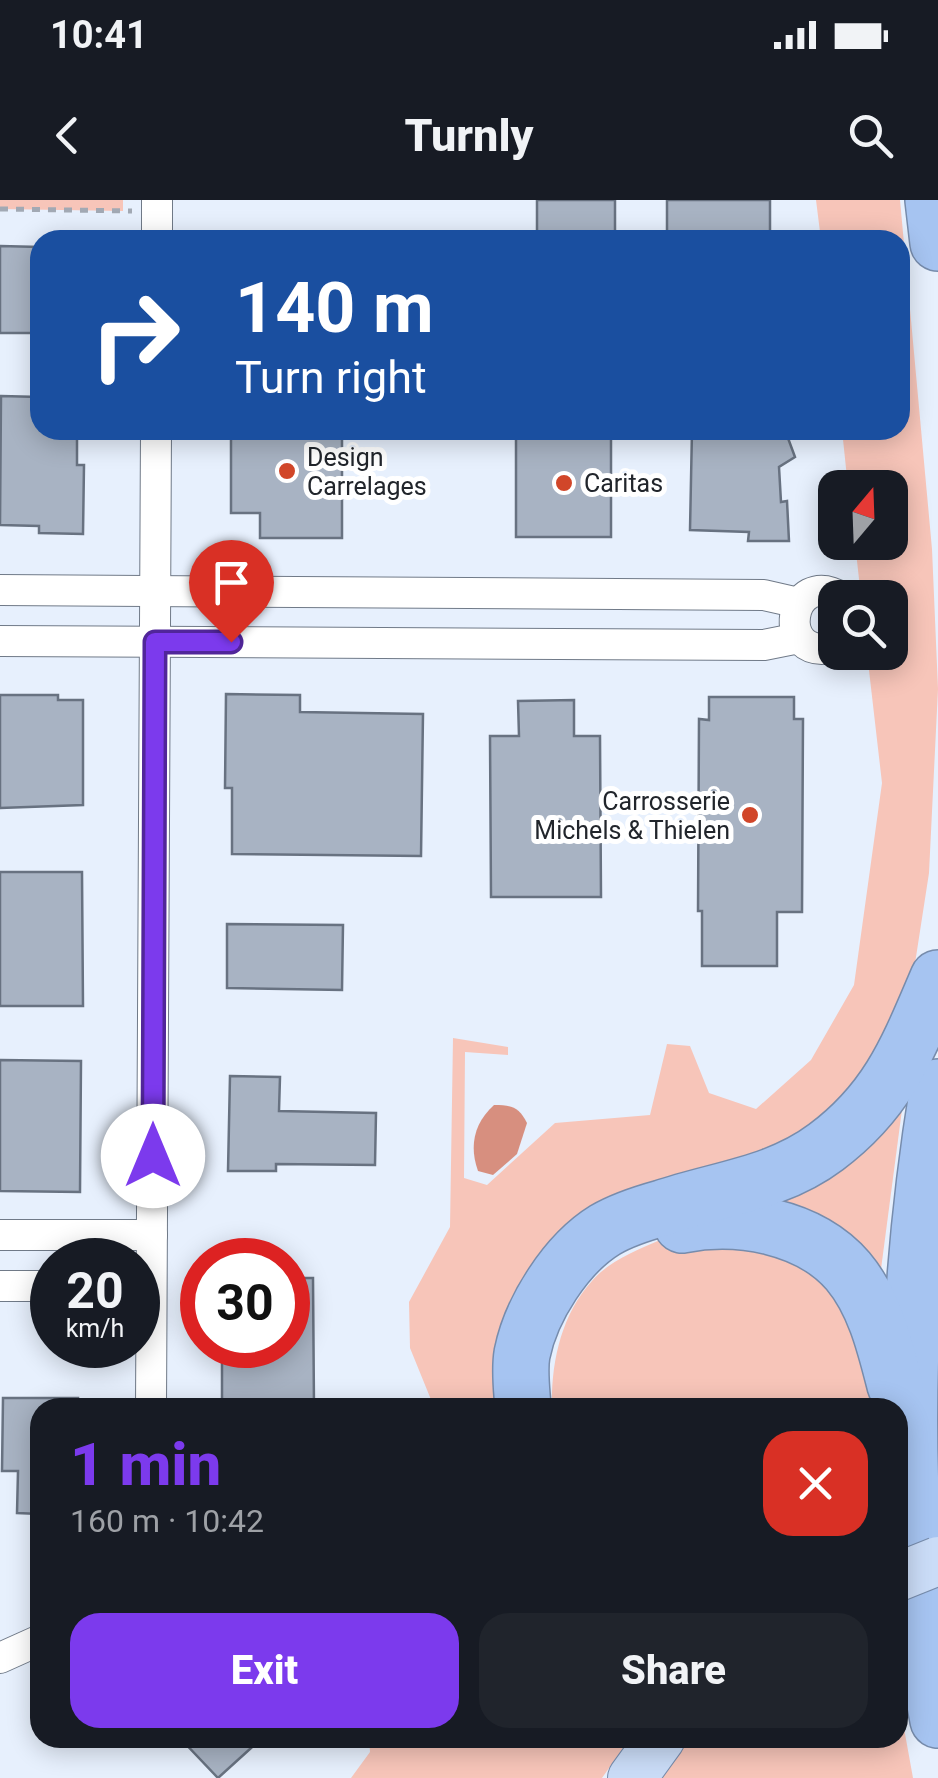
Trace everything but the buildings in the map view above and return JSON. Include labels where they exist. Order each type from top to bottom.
[{"type":"highway","points":[[933,200],[938,243]]},
{"type":"highway","points":[[523,1398],[522,1355],[539,1305],[562,1270],[605,1230],[663,1207],[738,1188],[785,1171],[823,1150],[853,1126],[888,1084],[906,1057],[938,978]]},
{"type":"highway","points":[[938,1087],[914,1269],[908,1406],[918,1586],[938,1720]]},
{"type":"highway","points":[[539,1398],[538,1359],[558,1312],[582,1276],[612,1250],[653,1231],[704,1220],[757,1223],[807,1240],[847,1271],[880,1328],[899,1398]]},
{"type":"highway","points":[[908,1431],[911,1442]]},
{"type":"main road","points":[[908,1546],[938,1534]]},
{"type":"main road","points":[[908,1573],[938,1561]]},
{"type":"main road","points":[[632,1778],[653,1748]]},
{"type":"street","points":[[152,1238],[156,440]]},
{"type":"street","points":[[0,590],[764,595],[799,603]]},
{"type":"street","points":[[818,592],[799,603],[794,620],[800,638],[818,648]]},
{"type":"street","points":[[0,641],[764,646],[800,638]]},
{"type":"street","points":[[0,1235],[152,1235]]},
{"type":"street","points":[[0,1286],[30,1286]]},
{"type":"street","points":[[150,1368],[151,1398]]},
{"type":"street","points":[[0,1658],[30,1644]]},
{"type":"path","points":[[0,209],[157,217]]},
{"type":"shaded area","points":[[0,200],[123,200],[123,211],[0,209]]},
{"type":"shaded area","points":[[816,200],[900,200],[903,230],[820,230]]},
{"type":"shaded area","points":[[910,309],[932,549],[938,689],[929,873],[907,1015],[832,1127],[624,1204],[513,1398],[430,1398],[410,1348],[409,1302],[450,1227],[453,1038],[508,1047],[508,1055],[465,1052],[464,1178],[487,1185],[555,1123],[650,1115],[667,1044],[690,1046],[709,1093],[756,1109],[811,1060],[854,985],[882,783],[869,670],[908,670],[908,580],[859,580],[857,560],[908,560],[908,470],[846,470],[843,440],[910,440]]},
{"type":"shaded area","points":[[903,1102],[878,1292],[740,1197]]},
{"type":"shaded area","points":[[494,1105],[514,1108],[527,1123],[517,1154],[493,1175],[478,1171],[474,1144],[482,1119]]},
{"type":"shaded area","points":[[660,1240],[803,1249],[870,1351],[873,1398],[552,1398],[553,1374],[565,1324],[592,1281],[624,1257]]},
{"type":"shaded area","points":[[370,1748],[623,1748],[602,1778],[351,1778]]},
{"type":"shaded area","points":[[675,1748],[908,1748],[913,1778],[653,1778]]},
{"type":"place","name":"Design Carrelages","points":[[287,471]]},
{"type":"place","name":"Caritas","points":[[564,483]]},
{"type":"place","name":"Carrosserie Michels & Thielen","points":[[750,815]]},
{"type":"route","points":[[153,1156],[155,642],[231,642]]}]
